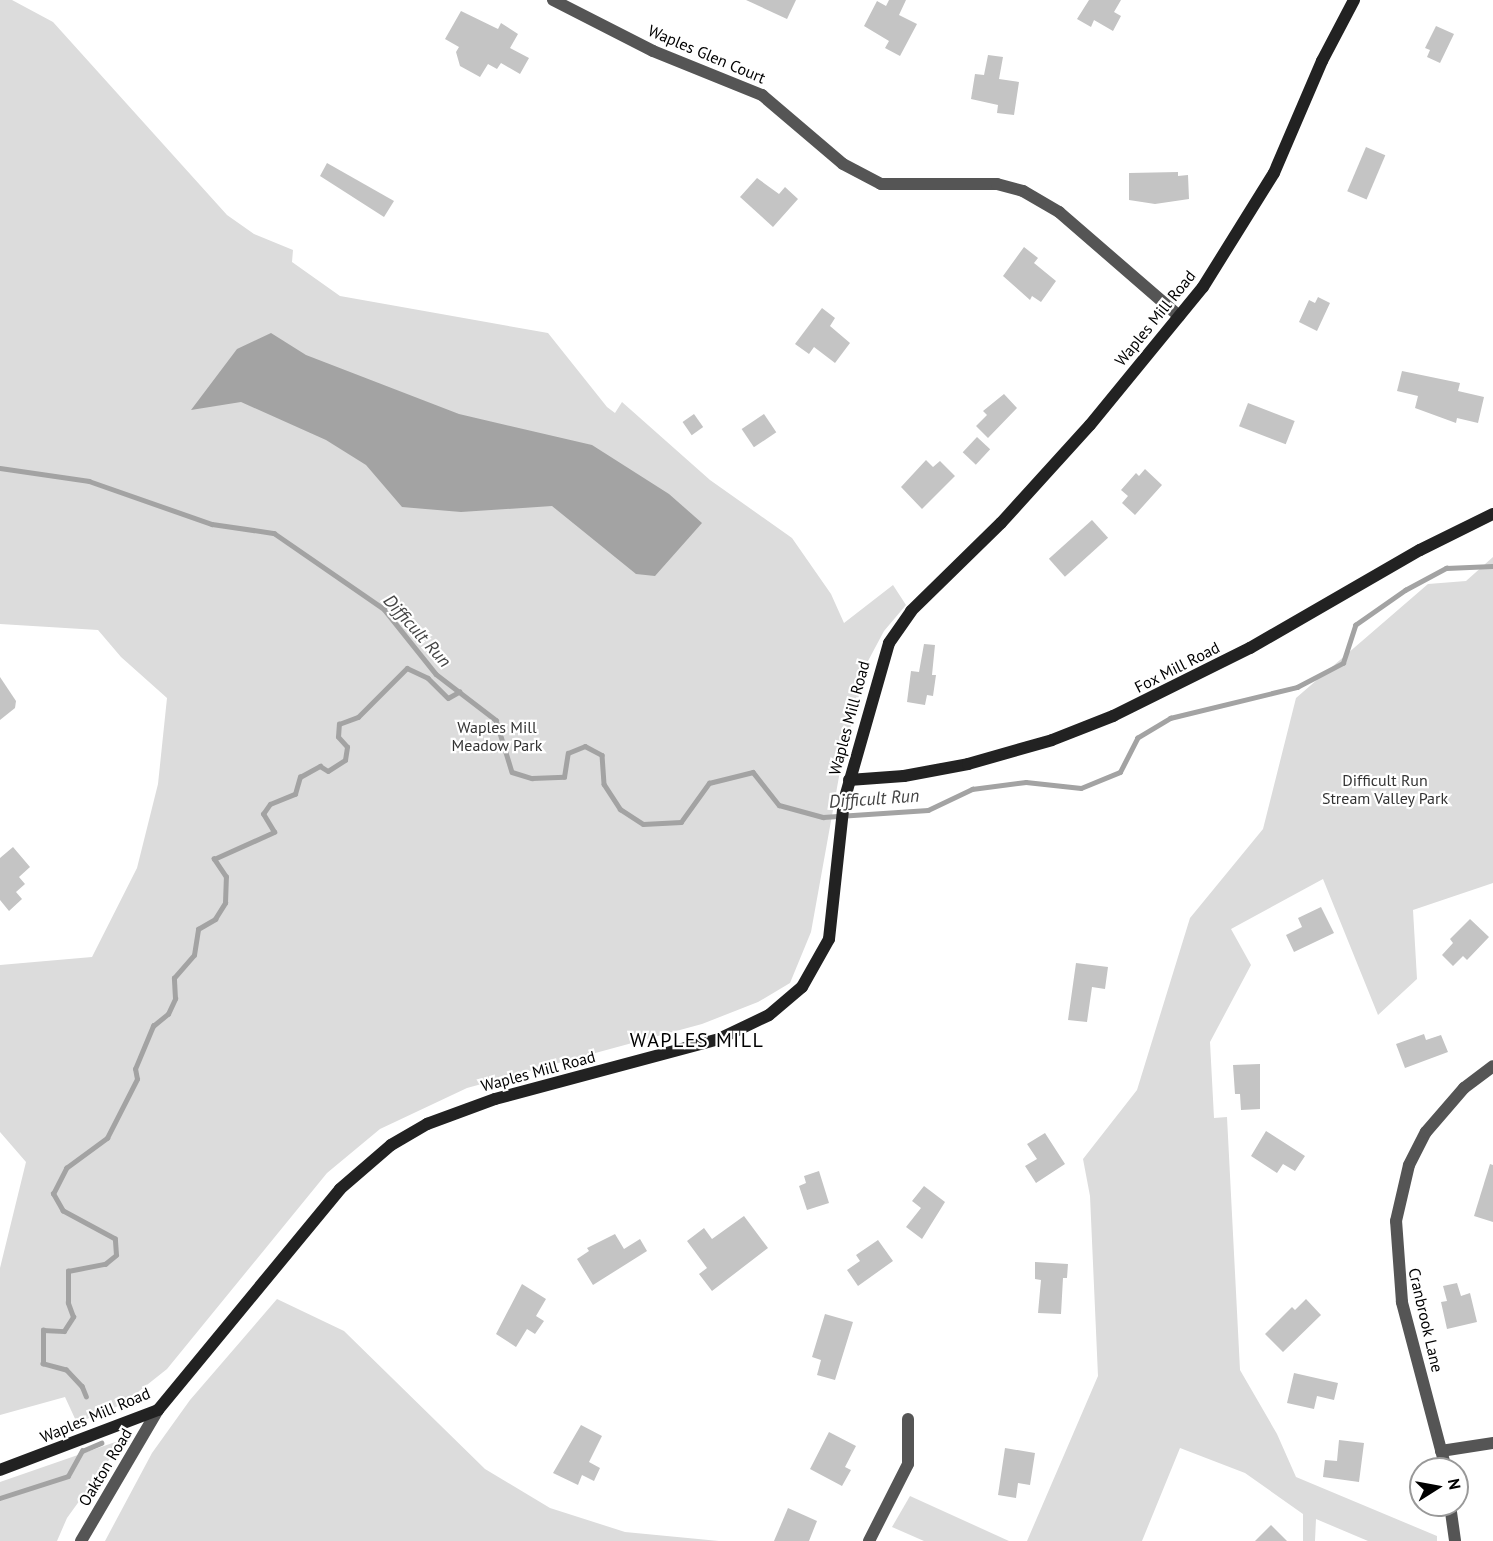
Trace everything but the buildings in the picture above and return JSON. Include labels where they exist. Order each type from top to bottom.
[{"type":"main road","name":"Waples Mill Road","points":[[0,1470],[159,1410],[340,1189],[391,1145],[427,1124],[495,1099],[719,1039],[755,1024],[783,1005],[814,970],[829,939],[844,801],[880,665],[900,624],[1000,523],[1090,425],[1223,258],[1274,173],[1322,61],[1354,0]]},
{"type":"main road","name":"Fox Mill Road","points":[[849,780],[904,776],[968,764],[1052,740],[1113,716],[1250,648],[1420,550],[1493,514]]},
{"type":"street","name":"Waples Glen Court","points":[[553,0],[653,51],[762,95],[843,164],[881,184],[997,184],[1023,191],[1059,212],[1179,316]]},
{"type":"street","name":"Cranbrook Lane","points":[[1443,1457],[1402,1302],[1396,1221],[1409,1165],[1426,1132],[1464,1088],[1493,1066]]},
{"type":"street","name":"Oakton Road","points":[[81,1541],[159,1410]]},
{"type":"street","points":[[869,1541],[908,1464],[908,1419]]},
{"type":"street","points":[[1441,1451],[1493,1443]]},
{"type":"street","points":[[1452,1517],[1455,1541]]},
{"type":"green space","name":"Waples Mill Meadow Park","points":[[0,0],[12,0],[53,22],[227,215],[254,234],[293,250],[292,262],[340,296],[548,333],[607,407],[615,413],[622,402],[710,480],[792,538],[831,594],[844,623],[893,585],[906,605],[884,631],[868,661],[842,760],[811,932],[790,983],[758,1002],[702,1024],[467,1088],[380,1129],[327,1173],[167,1369],[123,1404],[77,1423],[65,1397],[0,1415],[0,1268],[26,1162],[0,1132],[0,965],[92,957],[137,868],[158,784],[167,698],[121,657],[98,630],[0,624]]},
{"type":"green space","name":"Difficult Run Stream Valley Park","points":[[1493,557],[1493,883],[1413,910],[1417,979],[1378,1015],[1323,879],[1231,929],[1251,965],[1210,1042],[1214,1118],[1227,1117],[1240,1370],[1277,1434],[1296,1477],[1437,1536],[1437,1541],[1368,1541],[1316,1519],[1315,1541],[1303,1541],[1303,1514],[1245,1473],[1180,1448],[1142,1541],[1027,1541],[1098,1376],[1090,1196],[1083,1159],[1137,1090],[1190,918],[1263,829],[1296,698],[1428,584],[1466,581]]},
{"type":"green space","points":[[277,1299],[344,1331],[485,1469],[550,1508],[625,1532],[719,1541],[105,1541],[152,1453],[190,1400]]},
{"type":"green space","points":[[124,1439],[67,1518],[57,1541],[0,1541],[0,1482]]},
{"type":"green space","points":[[910,1496],[1009,1541],[924,1541],[892,1527]]},
{"type":"shaded area","points":[[271,333],[306,355],[459,414],[592,445],[669,494],[702,523],[655,576],[636,574],[552,506],[461,512],[402,507],[366,465],[326,440],[241,402],[191,410],[237,349]]},
{"type":"waterway","name":"Difficult Run","points":[[0,468],[89,481],[212,524],[274,533],[384,609],[436,674],[496,720],[512,772],[532,778],[564,777],[568,753],[585,746],[602,755],[604,784],[620,809],[643,824],[681,822],[709,783],[753,772],[779,805],[823,817],[928,810],[972,789],[1026,782],[1081,788],[1120,772],[1137,738],[1170,718],[1297,687],[1343,663],[1355,625],[1405,590],[1446,568],[1493,566]]},
{"type":"waterway","points":[[86,1397],[82,1387],[66,1370],[43,1364],[43,1330],[64,1331],[73,1317],[68,1303],[68,1271],[105,1264],[116,1255],[115,1239],[63,1211],[53,1194],[66,1168],[107,1138],[137,1079],[135,1069],[153,1026],[168,1014],[175,999],[174,978],[194,955],[198,929],[215,919],[225,903],[226,877],[214,859],[274,832],[263,814],[270,804],[295,794],[300,777],[320,766],[328,771],[345,760],[347,747],[338,737],[339,724],[358,717],[407,668],[428,678],[448,698],[459,692]]},
{"type":"waterway","points":[[0,1498],[68,1476],[82,1451],[101,1443]]},
{"type":"district","name":"WAPLES MILL","points":[[697,1040]]}]
